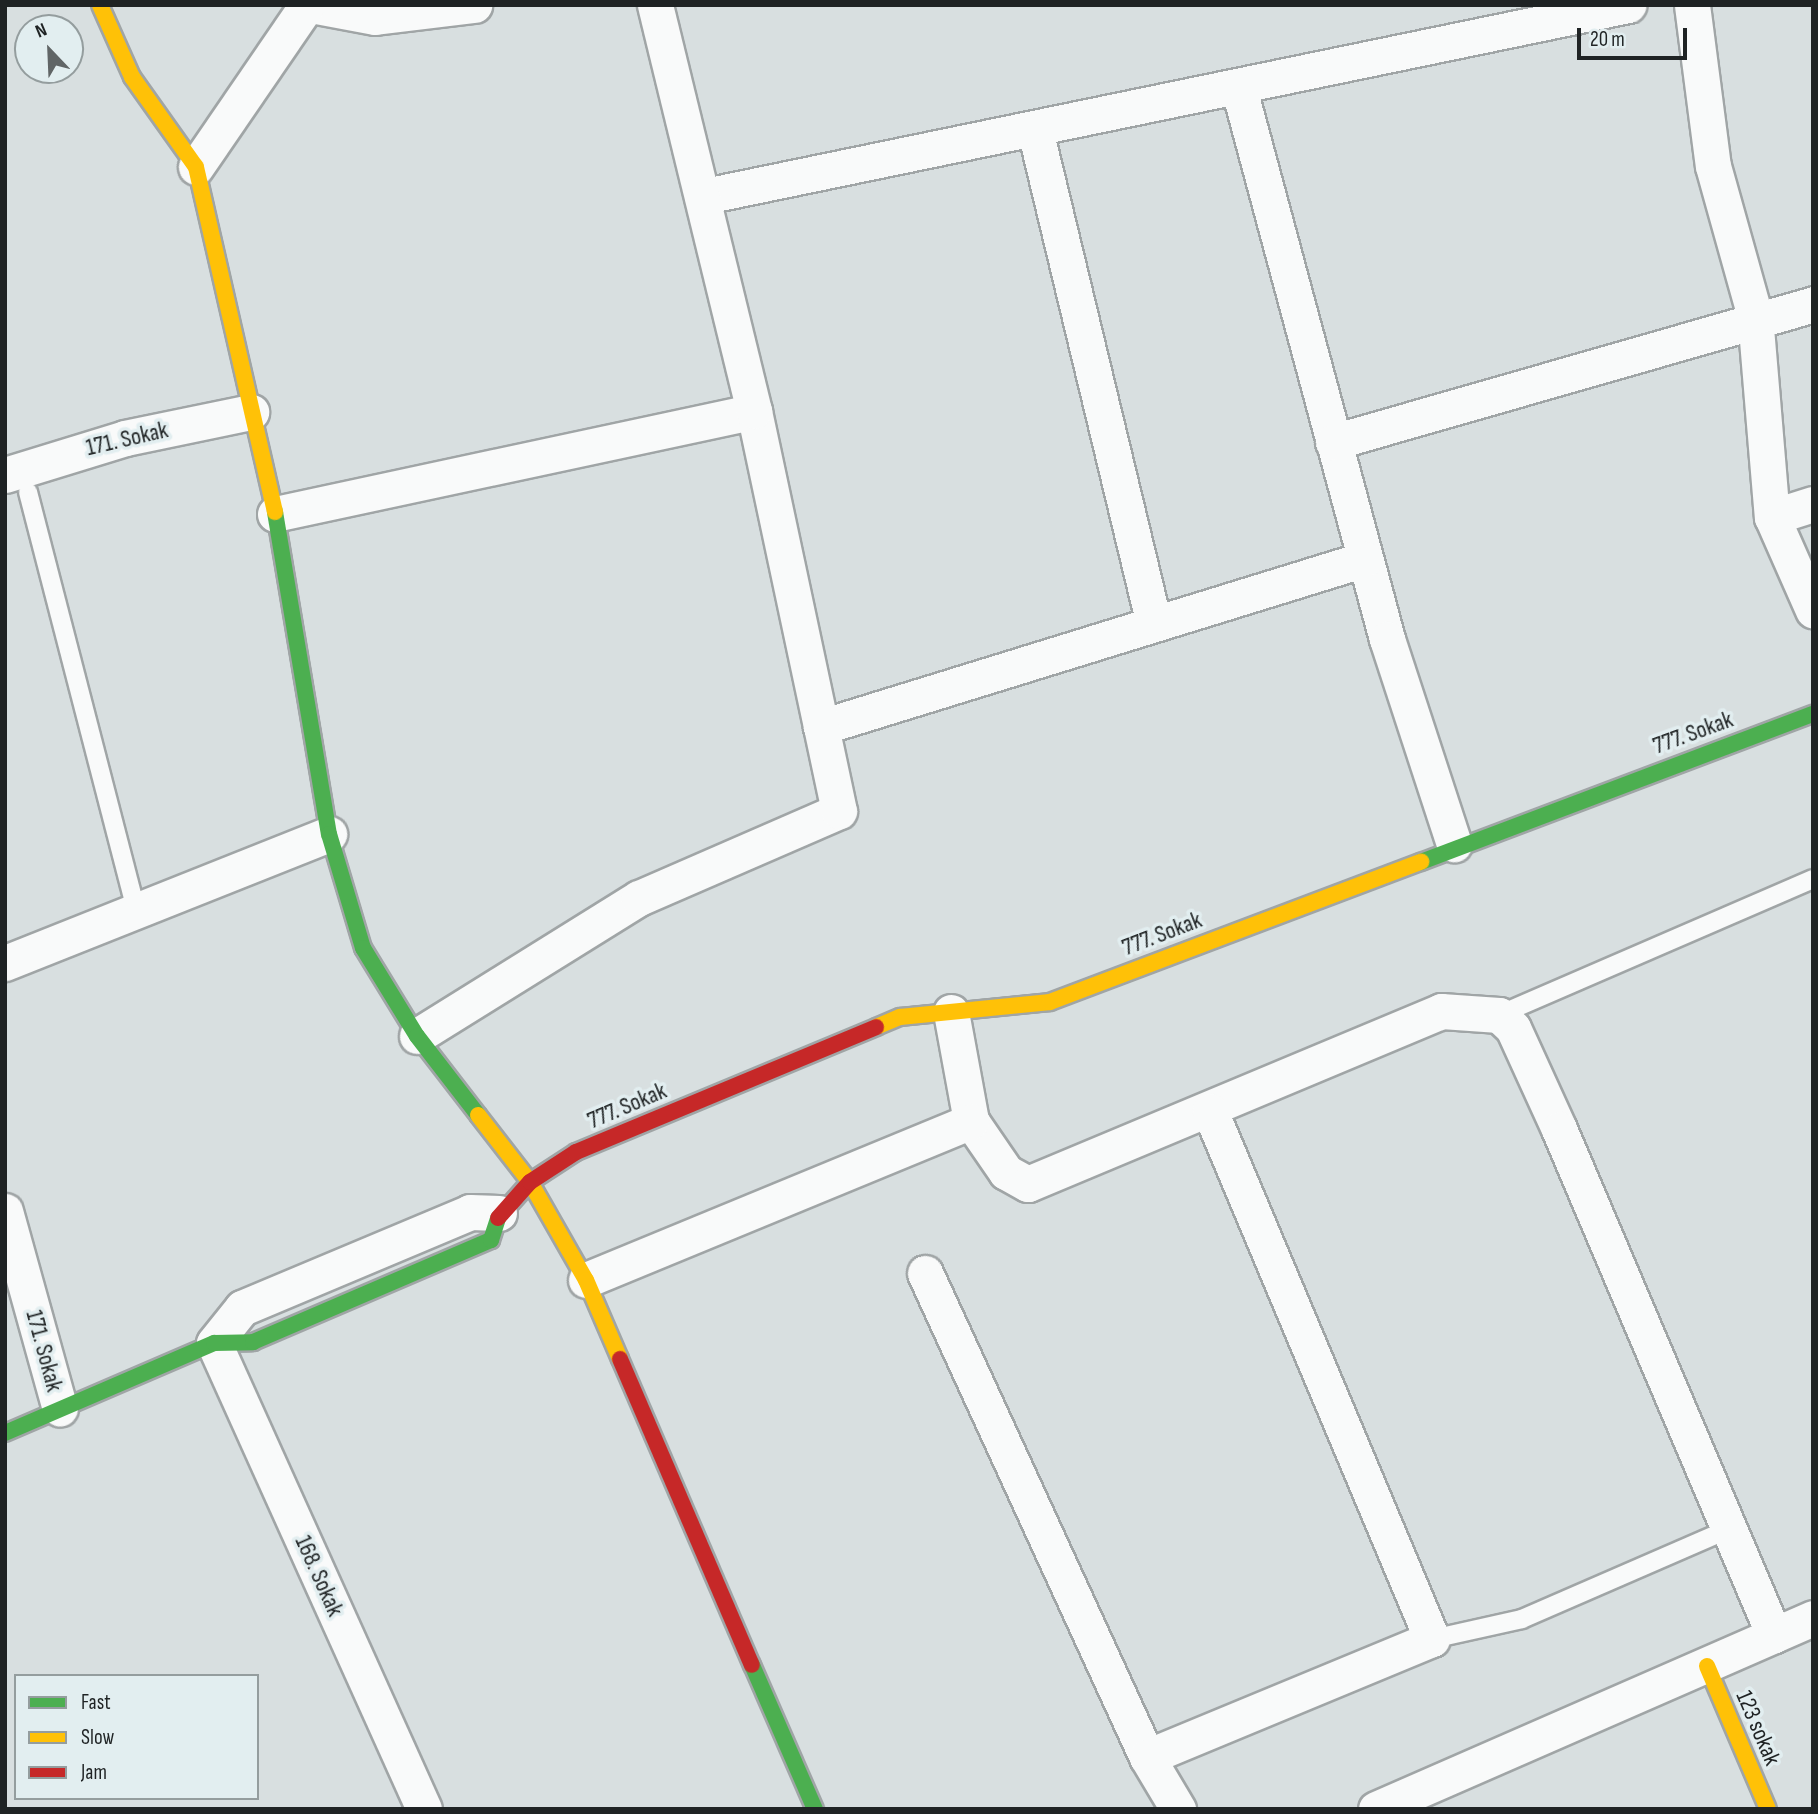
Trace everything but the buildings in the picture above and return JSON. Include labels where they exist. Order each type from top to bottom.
[{"type":"street","points":[[100,5],[132,77],[196,167],[275,514],[329,834],[363,948],[417,1036],[530,1182],[586,1280],[815,1809]]},
{"type":"street","points":[[196,167],[309,5],[375,17],[418,9],[474,5]]},
{"type":"street","points":[[417,1036],[639,898],[839,811],[754,411],[705,197],[655,5]]},
{"type":"street","points":[[705,197],[1239,89],[1628,5]]},
{"type":"street","points":[[1692,5],[1713,166],[1755,316],[1772,517],[1813,610]]},
{"type":"street","points":[[1239,89],[1365,559],[1454,844]]},
{"type":"street","points":[[1035,130],[1154,624]]},
{"type":"street","points":[[1333,442],[1755,316],[1813,304]]},
{"type":"street","points":[[275,514],[754,411]]},
{"type":"street","name":"171. Sokak","points":[[17,483],[112,441],[251,412]]},
{"type":"street","points":[[1772,517],[1813,504]]},
{"type":"street","points":[[821,727],[1365,559]]},
{"type":"street","name":"777. Sokak","points":[[499,1213],[530,1182],[576,1152],[900,1017],[1050,1002],[1454,844],[1813,714]]},
{"type":"street","points":[[5,963],[329,834]]},
{"type":"street","points":[[951,1012],[971,1122],[1006,1172],[1028,1184],[1210,1111],[1441,1011],[1499,1015],[1513,1028],[1548,1104],[1774,1635]]},
{"type":"street","points":[[1147,1757],[1432,1639],[1210,1111]]},
{"type":"street","points":[[586,1280],[971,1122]]},
{"type":"street","name":"171. Sokak","points":[[5,1211],[60,1409]]},
{"type":"street","points":[[5,1433],[214,1343],[242,1308],[470,1212],[499,1213]]},
{"type":"street","points":[[925,1273],[1147,1757],[1178,1809]]},
{"type":"street","name":"168. Sokak","points":[[214,1343],[424,1809]]},
{"type":"street","points":[[1377,1809],[1421,1802],[1813,1618]]},
{"type":"street","name":"123 sokak","points":[[1707,1666],[1768,1809]]},
{"type":"lane","points":[[17,483],[136,911]]},
{"type":"lane","points":[[1499,1015],[1813,879]]},
{"type":"lane","points":[[1432,1639],[1533,1615],[1729,1529]]},
{"type":"traffic: fast","points":[[275,512],[329,834],[363,948],[417,1036],[478,1115]]},
{"type":"traffic: fast","points":[[1421,862],[1813,714]]},
{"type":"traffic: fast","points":[[5,1433],[214,1343],[253,1342],[491,1240],[498,1218]]},
{"type":"traffic: fast","points":[[752,1665],[815,1809]]},
{"type":"traffic: slow","points":[[100,5],[132,77],[196,167],[275,512]]},
{"type":"traffic: slow","points":[[876,1027],[900,1017],[1050,1002],[1421,862]]},
{"type":"traffic: slow","points":[[478,1115],[530,1182],[586,1280],[620,1359]]},
{"type":"traffic: slow","points":[[1707,1666],[1768,1809]]},
{"type":"traffic: jam","points":[[498,1218],[530,1182],[576,1152],[876,1027]]},
{"type":"traffic: jam","points":[[620,1359],[752,1665]]}]
